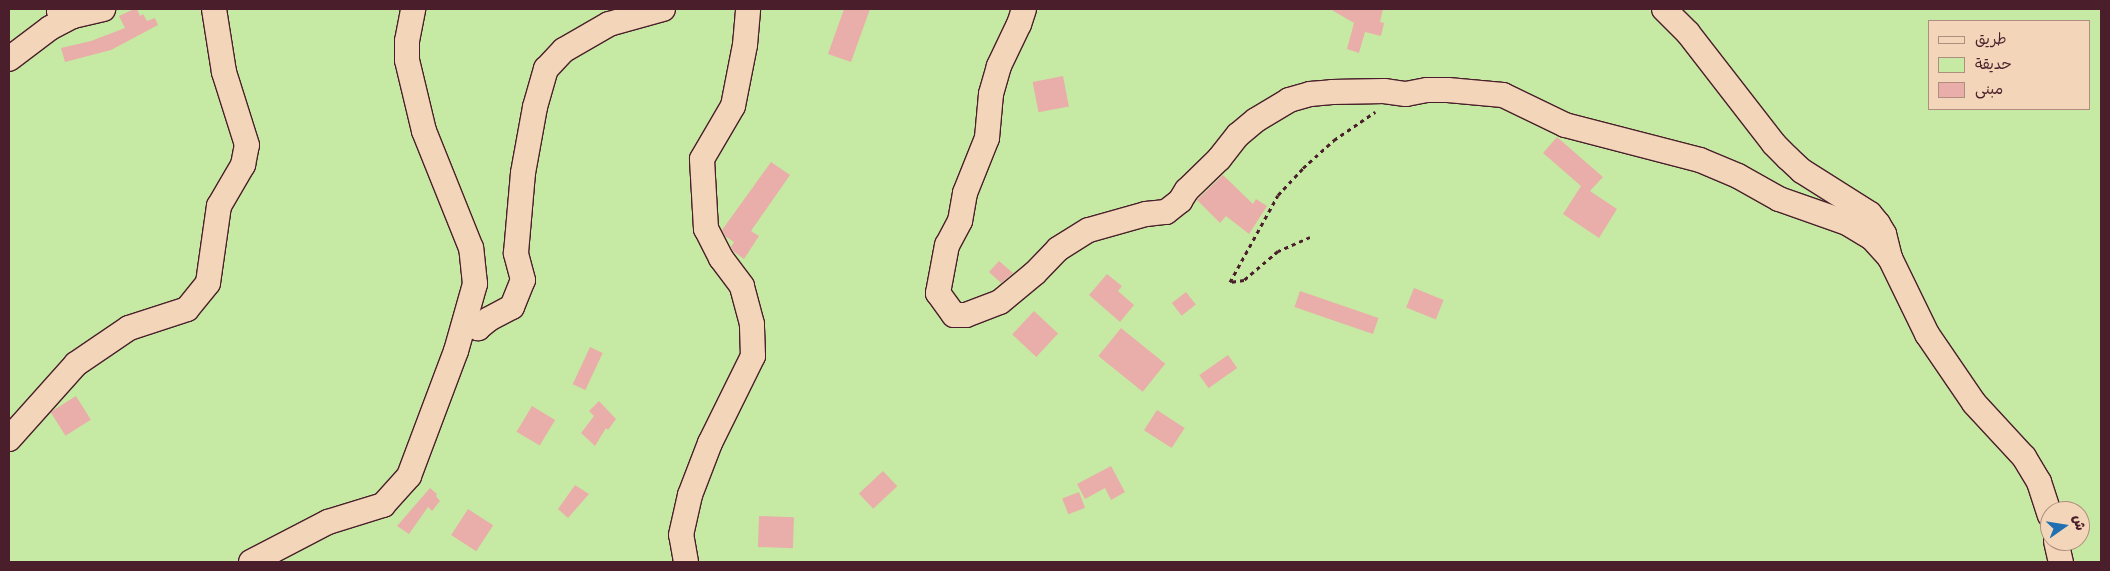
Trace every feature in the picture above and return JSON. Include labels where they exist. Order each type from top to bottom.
[{"type":"street","points":[[9,60],[50,28],[63,12],[103,9]]},
{"type":"street","points":[[9,439],[76,364],[129,328],[187,309],[208,283],[219,206],[244,165],[247,144],[224,72],[214,9]]},
{"type":"street","points":[[251,562],[328,522],[383,505],[409,476],[420,450],[466,318],[475,284],[471,248],[424,131],[407,60],[406,41],[413,9]]},
{"type":"street","points":[[466,318],[478,328],[489,319],[512,307],[523,280],[516,253],[523,173],[535,107],[546,69],[564,50],[609,24],[663,9]]},
{"type":"street","points":[[686,562],[681,535],[690,494],[710,443],[753,356],[752,324],[742,286],[720,258],[706,229],[702,159],[733,106],[745,45],[748,9]]},
{"type":"street","points":[[1024,9],[999,66],[991,94],[987,138],[965,193],[960,221],[945,252],[938,294],[954,315],[966,316],[1000,302],[1058,249],[1089,230],[1146,214],[1166,212],[1180,201],[1187,190],[1219,159],[1238,135],[1256,120],[1289,100],[1310,94],[1332,92],[1384,91],[1406,94],[1427,90],[1448,90],[1503,95],[1564,125],[1700,160],[1738,176],[1779,199],[1847,223],[1872,238],[1890,258]]},
{"type":"street","points":[[1664,9],[1688,34],[1774,144],[1788,158],[1802,171],[1870,214],[1884,234],[1890,258],[1927,334],[1974,403],[2024,456],[2039,482],[2045,501]]},
{"type":"path","points":[[1310,237],[1278,251],[1244,280],[1230,282],[1278,195],[1303,168],[1350,128],[1406,94]]},
{"type":"green space","points":[[9,9],[2101,9],[2101,562],[9,562]]},
{"type":"building","points":[[137,9],[140,16],[143,14],[147,21],[155,18],[158,25],[111,50],[65,62],[61,48],[91,41],[125,28],[119,16]]},
{"type":"building","points":[[844,9],[870,9],[851,62],[828,54]]},
{"type":"building","points":[[1330,9],[1383,9],[1380,22],[1384,23],[1381,36],[1365,32],[1359,53],[1347,49],[1354,23]]},
{"type":"building","points":[[1063,76],[1069,106],[1038,112],[1033,82]]},
{"type":"building","points":[[1557,137],[1603,177],[1590,191],[1617,209],[1599,238],[1563,214],[1581,186],[1543,153]]},
{"type":"building","points":[[771,162],[790,175],[751,231],[759,236],[744,259],[733,251],[731,247],[734,242],[725,236],[722,230]]},
{"type":"building","points":[[1223,175],[1253,204],[1256,199],[1267,206],[1249,234],[1226,216],[1220,223],[1197,200]]},
{"type":"building","points":[[999,261],[1013,273],[1001,283],[989,272]]},
{"type":"building","points":[[1107,274],[1122,286],[1118,291],[1134,305],[1120,322],[1089,295]]},
{"type":"building","points":[[1414,288],[1444,300],[1436,319],[1406,307]]},
{"type":"building","points":[[1300,291],[1378,318],[1373,334],[1294,307]]},
{"type":"building","points":[[1186,292],[1196,305],[1182,316],[1172,303]]},
{"type":"building","points":[[1034,311],[1058,334],[1036,357],[1012,334]]},
{"type":"building","points":[[1121,328],[1165,364],[1143,392],[1098,356]]},
{"type":"building","points":[[590,347],[603,353],[585,390],[573,384]]},
{"type":"building","points":[[1228,355],[1237,368],[1209,388],[1199,375]]},
{"type":"building","points":[[76,396],[91,420],[65,436],[51,412]]},
{"type":"building","points":[[599,401],[616,419],[608,430],[606,428],[595,446],[581,433],[594,416],[589,411]]},
{"type":"building","points":[[532,406],[555,420],[540,446],[517,432]]},
{"type":"building","points":[[1157,410],[1185,428],[1172,448],[1144,430]]},
{"type":"building","points":[[1111,466],[1125,492],[1111,500],[1105,488],[1085,499],[1077,484]]},
{"type":"building","points":[[883,471],[897,486],[873,509],[859,494]]},
{"type":"building","points":[[575,485],[589,494],[568,518],[558,509]]},
{"type":"building","points":[[430,488],[437,494],[436,496],[440,501],[432,511],[428,507],[409,534],[397,526]]},
{"type":"building","points":[[1079,492],[1085,508],[1068,514],[1062,498]]},
{"type":"building","points":[[468,509],[493,525],[476,551],[451,535]]},
{"type":"building","points":[[759,516],[794,517],[793,548],[758,547]]}]
